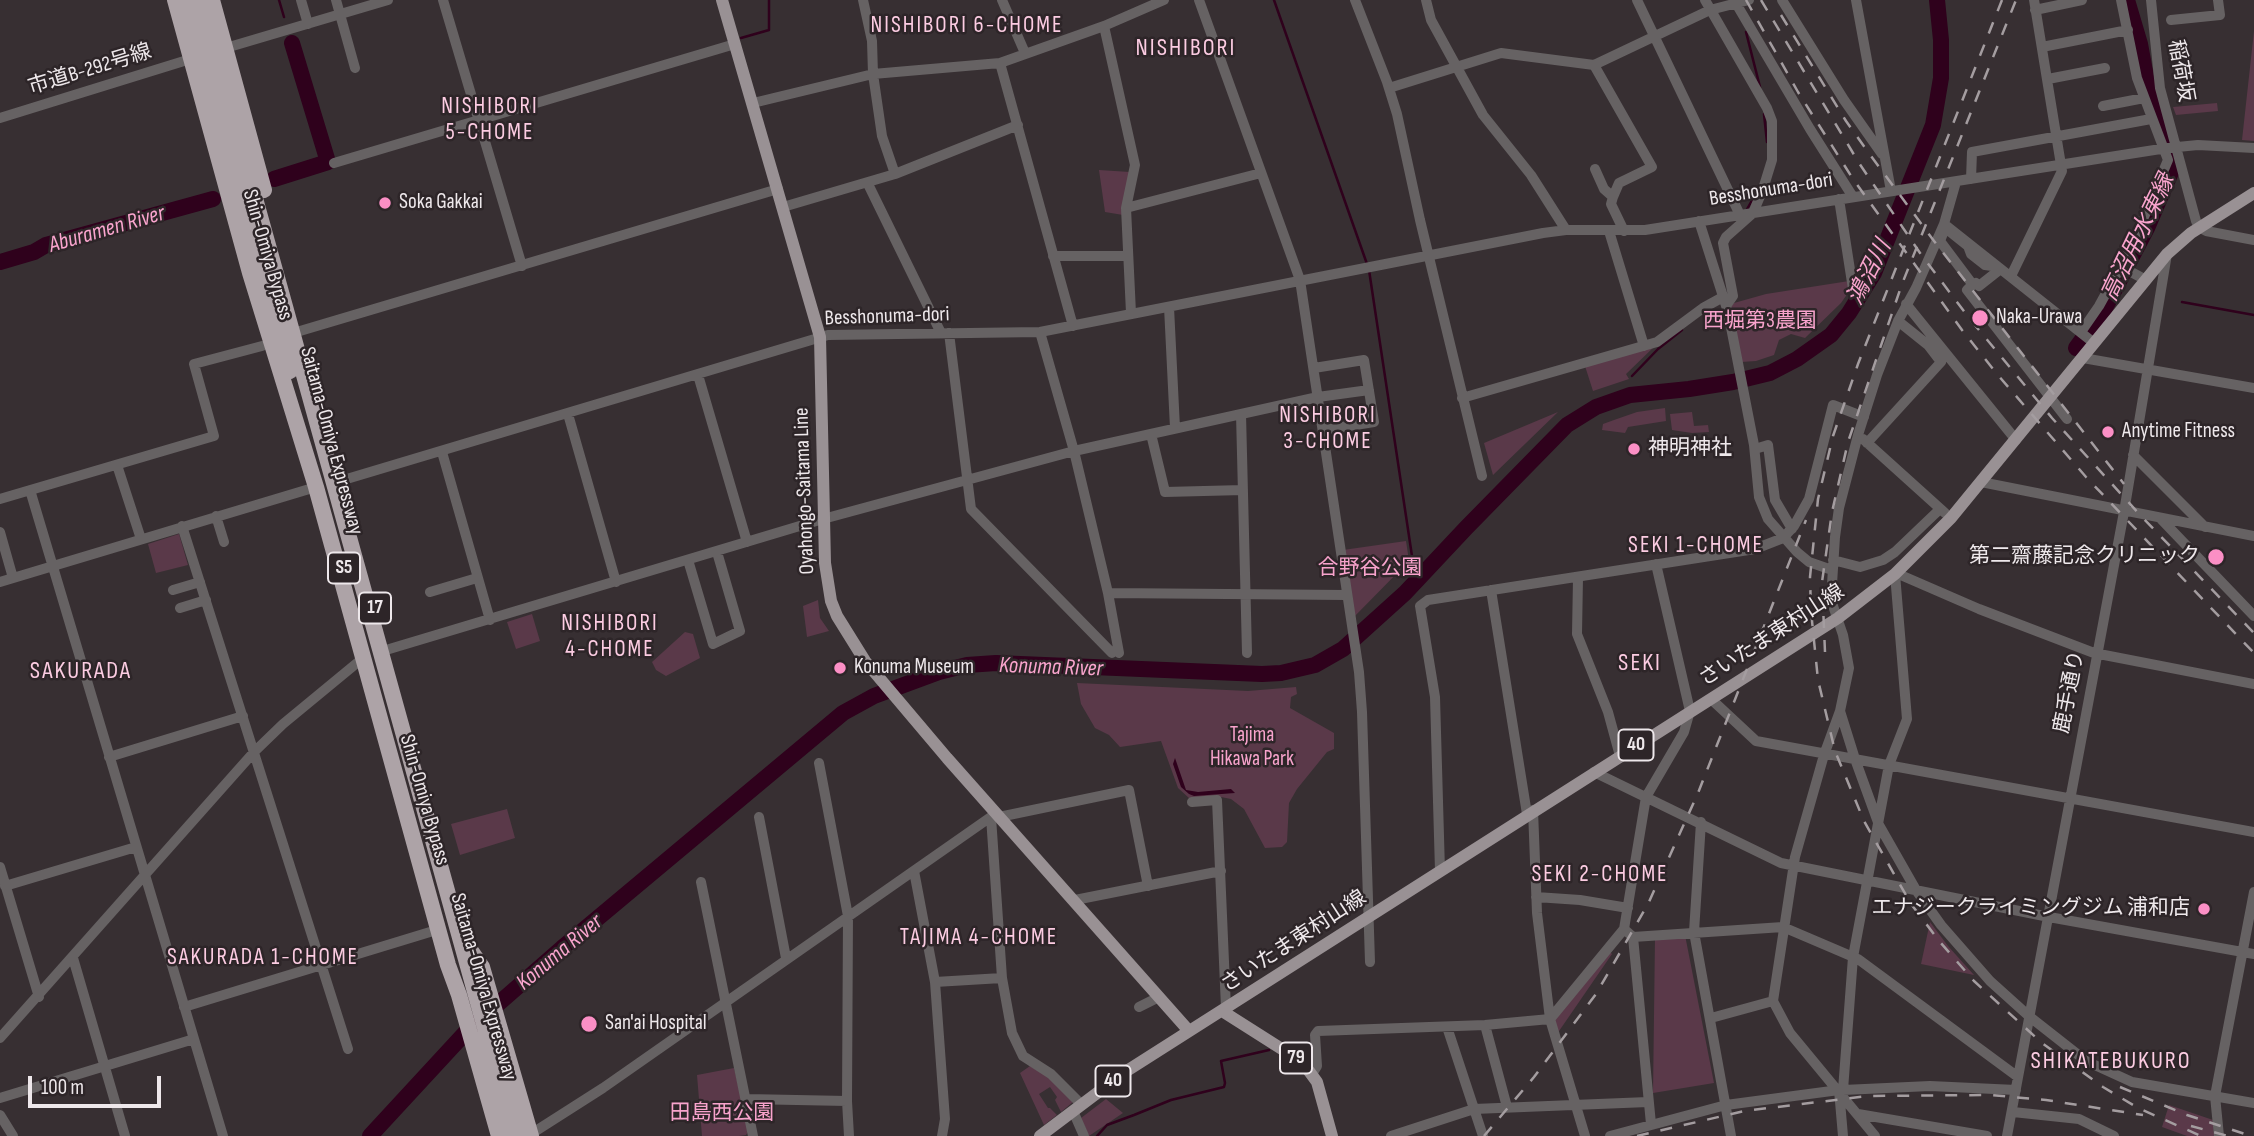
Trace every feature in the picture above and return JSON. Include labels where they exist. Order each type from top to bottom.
[{"type":"highway","name":"Shin-Omiya Bypass","points":[[175,0],[208,54],[284,264],[386,650],[471,951],[482,967],[484,991],[524,1135]]},
{"type":"highway","name":"Saitama-Omiya Expressway","points":[[187,0],[501,1136]]},
{"type":"highway","points":[[199,0],[198,26],[208,54]]},
{"type":"highway","name":"Saitama-Omiya Expressway","points":[[199,0],[524,1135]]},
{"type":"highway","name":"Shin-Omiya Bypass","points":[[212,0],[208,54],[224,119],[224,178],[250,273],[316,487],[448,964],[449,985],[501,1136]]},
{"type":"highway","points":[[250,273],[284,264]]},
{"type":"highway","name":"Shin-Omiya Bypass","points":[[470,1048],[488,1136]]},
{"type":"main road","name":"Oyahongo-Saitama Line","points":[[722,0],[820,337],[823,519],[827,582],[836,616],[855,647],[882,681],[995,816],[1075,901],[1189,1031]]},
{"type":"main road","name":"さいたま東村山線","points":[[1224,1010],[1530,812],[1838,618],[1899,570],[1951,518],[2083,358],[2086,337],[2102,312],[2146,281],[2167,254],[2199,227],[2254,193]]},
{"type":"main road","name":"40","points":[[1040,1136],[1125,1072],[1224,1010]]},
{"type":"main road","name":"79","points":[[1224,1010],[1296,1058],[1312,1074],[1322,1096],[1332,1136]]},
{"type":"street","points":[[301,0],[308,24]]},
{"type":"street","points":[[336,0],[355,68]]},
{"type":"street","name":"市道B-292号線","points":[[0,118],[388,0]]},
{"type":"street","points":[[443,0],[522,266]]},
{"type":"street","points":[[863,0],[872,41],[873,74],[882,136],[895,174]]},
{"type":"street","points":[[1002,0],[1025,53]]},
{"type":"street","points":[[753,103],[873,74],[1000,63],[1104,26],[1164,0]]},
{"type":"street","points":[[1199,0],[1300,280],[1357,658],[1362,712],[1370,962]]},
{"type":"street","points":[[1355,0],[1389,88],[1482,476]]},
{"type":"street","points":[[1426,0],[1431,20],[1483,115],[1531,175],[1566,230]]},
{"type":"street","points":[[1637,0],[1745,214]]},
{"type":"street","points":[[1389,88],[1501,53],[1594,65],[1708,5],[1749,0]]},
{"type":"street","points":[[1782,0],[1844,100],[1885,159]]},
{"type":"street","points":[[1856,0],[1885,159],[1896,190]]},
{"type":"street","points":[[2011,276],[2062,171],[2034,5],[2082,0]]},
{"type":"street","points":[[2121,0],[2137,78],[2151,120],[2171,147],[2199,227],[2206,232],[2254,240]]},
{"type":"street","name":"稲荷坂","points":[[2151,0],[2160,88],[2171,147]]},
{"type":"street","points":[[2171,20],[2220,15],[2218,0]]},
{"type":"street","points":[[1735,1],[1853,197]]},
{"type":"street","points":[[1462,398],[1657,342],[1703,308],[1731,301],[1732,292],[1723,243],[1745,214],[1772,160],[1772,121],[1708,5]]},
{"type":"street","points":[[1104,26],[1135,165],[1126,208],[1130,313]]},
{"type":"street","points":[[2042,47],[2128,30]]},
{"type":"street","points":[[334,163],[734,44]]},
{"type":"street","points":[[1000,63],[1073,326]]},
{"type":"street","points":[[1594,65],[1652,167],[1619,183],[1613,197],[1611,204],[1625,231]]},
{"type":"street","points":[[2048,79],[2105,68]]},
{"type":"street","points":[[2103,106],[2144,98]]},
{"type":"street","points":[[1971,180],[1972,152],[2151,120]]},
{"type":"street","points":[[783,207],[868,184],[1018,125]]},
{"type":"street","name":"Besshonuma-dori","points":[[340,481],[442,453],[820,337],[1040,332],[1566,230],[1625,231],[1699,221],[2171,147],[2198,145],[2254,148]]},
{"type":"street","points":[[1944,224],[2086,337],[2125,268],[2131,248],[2168,165],[2171,147]]},
{"type":"street","points":[[1595,169],[1604,189],[1613,197]]},
{"type":"street","points":[[1126,208],[1261,173]]},
{"type":"street","points":[[1875,1136],[1841,1090],[1790,1033],[1773,1001],[1794,866],[1850,668],[1831,600],[1839,509],[1862,439],[1864,417],[1898,321],[1916,288],[1944,224],[1956,181]]},
{"type":"street","points":[[868,184],[945,333],[971,509],[1115,653],[1108,593],[1074,451],[1040,332]]},
{"type":"street","points":[[300,331],[778,189]]},
{"type":"street","points":[[1839,199],[1853,289]]},
{"type":"street","points":[[1699,221],[1725,302],[1745,393],[1755,449],[1759,496],[1768,519],[1783,538],[1809,562],[1866,567],[1895,552],[1940,509]]},
{"type":"street","points":[[1948,230],[1968,246],[1971,254],[1998,271],[1979,286],[1976,283],[1973,285],[1940,241],[1944,231],[1948,230]]},
{"type":"street","points":[[1609,232],[1644,346]]},
{"type":"street","name":"鹿手通り","points":[[2007,1136],[2124,512],[2167,254]]},
{"type":"street","points":[[1053,256],[1127,256]]},
{"type":"street","points":[[2125,268],[2146,281]]},
{"type":"street","points":[[1974,283],[1967,290],[2067,419]]},
{"type":"street","points":[[1906,304],[2016,440]]},
{"type":"street","points":[[1168,307],[1175,428]]},
{"type":"street","points":[[1862,439],[1941,362],[1928,345],[1898,321]]},
{"type":"street","points":[[0,499],[214,436],[194,364],[262,346]]},
{"type":"street","points":[[2083,358],[2254,388]]},
{"type":"street","points":[[1314,368],[1364,360],[1374,422],[1323,430]]},
{"type":"street","points":[[698,375],[747,542]]},
{"type":"street","points":[[386,650],[823,519],[1074,451],[1318,397],[1369,390]]},
{"type":"street","points":[[1440,871],[1435,696],[1420,606],[1428,600],[1755,549],[1783,538],[1802,513],[1815,480],[1833,405],[1864,417]]},
{"type":"street","points":[[568,414],[617,582]]},
{"type":"street","points":[[1241,414],[1247,653]]},
{"type":"street","points":[[1151,434],[1165,492],[1243,490]]},
{"type":"street","points":[[1862,439],[1951,518]]},
{"type":"street","points":[[1755,449],[1768,445],[1775,500],[1792,529]]},
{"type":"street","points":[[442,453],[490,620]]},
{"type":"street","points":[[2133,455],[2205,527]]},
{"type":"street","points":[[117,465],[141,539]]},
{"type":"street","points":[[1981,482],[2254,536]]},
{"type":"street","points":[[0,582],[316,487]]},
{"type":"street","points":[[30,490],[223,1136]]},
{"type":"street","points":[[216,516],[224,542]]},
{"type":"street","points":[[2161,519],[2254,616]]},
{"type":"street","points":[[183,526],[348,1049]]},
{"type":"street","points":[[0,532],[13,578]]},
{"type":"street","points":[[688,560],[713,644],[740,631],[717,552]]},
{"type":"street","points":[[1843,1136],[1841,1090],[1853,957],[1889,765],[1907,719],[1899,570],[1895,552]]},
{"type":"street","points":[[1651,1124],[1628,933],[1628,908],[1646,797],[1684,732],[1690,711],[1656,564]]},
{"type":"street","points":[[1899,570],[1979,609],[2097,653],[2254,684]]},
{"type":"street","points":[[430,592],[477,578]]},
{"type":"street","points":[[1577,578],[1577,634],[1608,712],[1620,755]]},
{"type":"street","points":[[173,590],[200,582]]},
{"type":"street","points":[[1491,590],[1530,812],[1536,897],[1550,1019],[1585,1136]]},
{"type":"street","points":[[1108,593],[1346,595]]},
{"type":"street","points":[[180,608],[206,600]]},
{"type":"street","points":[[0,1038],[254,752],[283,724],[363,658]]},
{"type":"street","points":[[1711,699],[1756,741],[2254,832]]},
{"type":"street","points":[[1840,711],[1879,825],[1916,890],[1941,925],[1990,981],[2029,1017],[2086,1061],[2132,1082],[2254,1103]]},
{"type":"street","points":[[109,757],[243,716]]},
{"type":"street","points":[[819,763],[848,916],[849,1136]]},
{"type":"street","points":[[1594,772],[1781,863],[2049,917],[2248,953]]},
{"type":"street","points":[[524,1135],[603,1088],[724,1001],[995,816],[1129,790],[1149,886]]},
{"type":"street","points":[[1192,802],[1217,800],[1224,1010]]},
{"type":"street","points":[[995,816],[1002,978],[1012,1033],[1023,1056],[1051,1074],[1077,1108],[1084,1136]]},
{"type":"street","points":[[759,817],[786,958]]},
{"type":"street","points":[[1700,822],[1694,932],[1731,1136]]},
{"type":"street","points":[[5,886],[136,847]]},
{"type":"street","points":[[0,867],[38,997]]},
{"type":"street","points":[[914,871],[935,982],[945,1119],[942,1136]]},
{"type":"street","points":[[1075,901],[1221,871]]},
{"type":"street","points":[[701,882],[753,1136]]},
{"type":"street","points":[[2219,1136],[2216,1096],[2248,953],[2254,892]]},
{"type":"street","points":[[1536,897],[1580,900],[1628,908]]},
{"type":"street","points":[[1312,1074],[1317,1066],[1315,1035],[1318,1031],[1447,1027],[1550,1019],[1628,933],[1783,927],[1853,957],[2018,1076]]},
{"type":"street","points":[[184,1007],[429,932]]},
{"type":"street","points":[[73,958],[125,1136]]},
{"type":"street","points":[[935,982],[1002,978]]},
{"type":"street","points":[[1139,1007],[1160,997]]},
{"type":"street","points":[[1711,1018],[1773,1001]]},
{"type":"street","points":[[1485,1025],[1507,1107]]},
{"type":"street","points":[[1447,1027],[1483,1136]]},
{"type":"street","points":[[0,1098],[194,1039]]},
{"type":"street","points":[[1610,1136],[1726,1105],[1841,1090],[1930,1086],[2016,1090]]},
{"type":"street","points":[[746,1099],[847,1101]]},
{"type":"street","points":[[1391,1136],[1474,1109],[1648,1102]]},
{"type":"street","points":[[2013,1112],[2078,1119],[2114,1136]]},
{"type":"street","points":[[1858,1114],[1987,1136]]},
{"type":"street","points":[[0,1115],[13,1136]]},
{"type":"green space","points":[[2254,31],[2254,141],[2242,140]]},
{"type":"green space","points":[[2217,103],[2218,111],[2176,115],[2173,107]]},
{"type":"green space","points":[[1099,170],[1130,172],[1123,215],[1105,212]]},
{"type":"green space","name":"西堀第3農園","points":[[1849,281],[1850,290],[1841,303],[1805,338],[1791,334],[1779,340],[1774,355],[1756,361],[1741,362],[1729,308],[1734,303],[1766,294]]},
{"type":"green space","points":[[1656,345],[1626,374],[1629,379],[1593,391],[1585,366]]},
{"type":"green space","points":[[1665,408],[1666,421],[1628,427],[1625,433],[1602,430],[1603,424],[1614,420],[1637,412]]},
{"type":"green space","points":[[1558,412],[1493,475],[1484,443]]},
{"type":"green space","points":[[1692,412],[1694,426],[1708,425],[1709,432],[1672,430],[1670,414]]},
{"type":"green space","points":[[179,534],[188,565],[156,573],[148,544]]},
{"type":"green space","name":"合野谷公園","points":[[1406,541],[1409,561],[1353,618],[1343,550]]},
{"type":"green space","points":[[818,600],[820,618],[829,631],[807,637],[803,606]]},
{"type":"green space","points":[[532,614],[540,641],[516,649],[507,622]]},
{"type":"green space","points":[[685,632],[693,634],[700,658],[666,676],[656,670],[652,662]]},
{"type":"green space","name":"Tajima Hikawa Park","points":[[1077,683],[1248,691],[1296,687],[1297,694],[1291,697],[1290,708],[1334,733],[1334,749],[1327,752],[1289,803],[1287,842],[1282,847],[1265,848],[1244,809],[1231,799],[1189,798],[1178,788],[1161,741],[1120,747],[1109,735],[1095,728],[1081,704]]},
{"type":"green space","points":[[507,809],[515,838],[460,855],[451,824]]},
{"type":"green space","points":[[1930,922],[1948,946],[1974,975],[1921,964]]},
{"type":"green space","points":[[1685,935],[1714,1083],[1653,1093],[1655,937]]},
{"type":"green space","points":[[1610,952],[1612,954],[1557,1034],[1552,1020]]},
{"type":"green space","points":[[1030,1066],[1047,1076],[1073,1102],[1061,1112],[1055,1100],[1057,1097],[1050,1087],[1039,1094],[1048,1108],[1057,1115],[1044,1125],[1020,1073]]},
{"type":"green space","name":"田島西公園","points":[[734,1068],[749,1130],[746,1135],[739,1136],[702,1136],[697,1075]]},
{"type":"green space","points":[[1106,1099],[1123,1113],[1089,1136],[1081,1118]]},
{"type":"green space","points":[[2169,1105],[2213,1120],[2214,1136],[2187,1136],[2162,1127]]},
{"type":"shaded area","points":[[1175,758],[1186,790],[1198,792],[1231,789],[1235,793],[1194,796],[1189,794],[1181,787],[1173,764]]},
{"type":"waterway","name":"Aburamen River","points":[[279,0],[284,17]]},
{"type":"waterway","points":[[741,38],[769,30],[769,0]]},
{"type":"waterway","points":[[1274,0],[1367,264]]},
{"type":"waterway","name":"Konuma River","points":[[370,1136],[466,1032],[562,948],[843,713],[874,696],[939,672],[967,665],[996,663],[1262,674],[1281,673],[1315,665],[1343,649],[1405,593],[1567,425],[1596,407],[1630,395],[1689,389],[1770,373],[1797,359],[1831,335],[1849,313],[1874,273],[1933,125],[1941,78],[1937,0]]},
{"type":"waterway","name":"高沼用水東縁","points":[[2076,348],[2105,308],[2147,228],[2175,163],[2146,77],[2127,0]]},
{"type":"waterway","points":[[1746,32],[1760,87]]},
{"type":"waterway","name":"Aburamen River","points":[[274,179],[328,162],[292,43]]},
{"type":"waterway","points":[[1764,114],[1767,142]]},
{"type":"waterway","name":"Aburamen River","points":[[327,158],[331,157]]},
{"type":"waterway","points":[[1746,211],[1755,195]]},
{"type":"waterway","name":"Aburamen River","points":[[0,262],[34,252],[46,245],[213,199]]},
{"type":"waterway","points":[[1369,270],[1412,556]]},
{"type":"waterway","points":[[2182,302],[2254,315]]},
{"type":"waterway","points":[[1632,376],[1658,349],[1682,330]]},
{"type":"waterway","name":"Konuma River","points":[[1422,566],[1422,574]]},
{"type":"waterway","points":[[1097,1136],[1107,1125],[1171,1100],[1224,1087],[1221,1061],[1269,1050]]},
{"type":"railway","points":[[1746,0],[1798,92],[1853,179],[1962,330],[2086,477],[2254,653]]},
{"type":"railway","points":[[1761,0],[1859,163],[1920,253],[1969,318],[2052,418],[2141,516],[2254,633]]},
{"type":"railway","points":[[2002,0],[1858,364],[1833,436],[1818,499],[1810,577],[1818,680],[1835,751],[1864,821],[1911,904],[1940,942],[1974,981],[2042,1043],[2103,1087],[2138,1108],[2201,1136]]},
{"type":"railway","points":[[1825,652],[1822,582],[1832,512],[1848,442],[1902,284],[2016,0]]},
{"type":"railway","points":[[1781,15],[1868,152],[2124,484]]},
{"type":"railway","points":[[1484,1136],[1534,1077],[1596,994],[1648,904],[1698,793],[1806,520]]},
{"type":"railway","points":[[2120,1087],[2187,1115],[2251,1136]]},
{"type":"railway","points":[[1637,1136],[1744,1111],[1868,1096],[1990,1095],[2046,1100],[2143,1115]]},
{"type":"railway","points":[[2191,1126],[2228,1136]]},
{"type":"place","name":"Soka Gakkai","points":[[385,203]]},
{"type":"place","name":"Naka-Urawa","points":[[1980,318]]},
{"type":"place","name":"Anytime Fitness","points":[[2108,432]]},
{"type":"place","name":"神明神社","points":[[1634,449]]},
{"type":"place","name":"第二齋藤記念クリニック","points":[[2216,557]]},
{"type":"place","name":"Konuma Museum","points":[[840,668]]},
{"type":"place","name":"エナジークライミングジム 浦和店","points":[[2204,909]]},
{"type":"place","name":"San'ai Hospital","points":[[589,1024]]},
{"type":"district","name":"NISHIBORI 6-CHOME","points":[[967,26]]},
{"type":"district","name":"NISHIBORI","points":[[1186,49]]},
{"type":"district","name":"NISHIBORI 5-CHOME","points":[[490,120]]},
{"type":"district","name":"NISHIBORI 3-CHOME","points":[[1328,429]]},
{"type":"district","name":"SEKI 1-CHOME","points":[[1696,546]]},
{"type":"district","name":"NISHIBORI 4-CHOME","points":[[610,637]]},
{"type":"district","name":"SEKI","points":[[1640,664]]},
{"type":"district","name":"SAKURADA","points":[[81,672]]},
{"type":"district","name":"SEKI 2-CHOME","points":[[1600,875]]},
{"type":"district","name":"TAJIMA 4-CHOME","points":[[979,938]]},
{"type":"district","name":"SAKURADA 1-CHOME","points":[[263,958]]},
{"type":"district","name":"SHIKATEBUKURO","points":[[2111,1062]]},
{"type":"water label","name":"鴻沼川","points":[[1870,273]]}]
